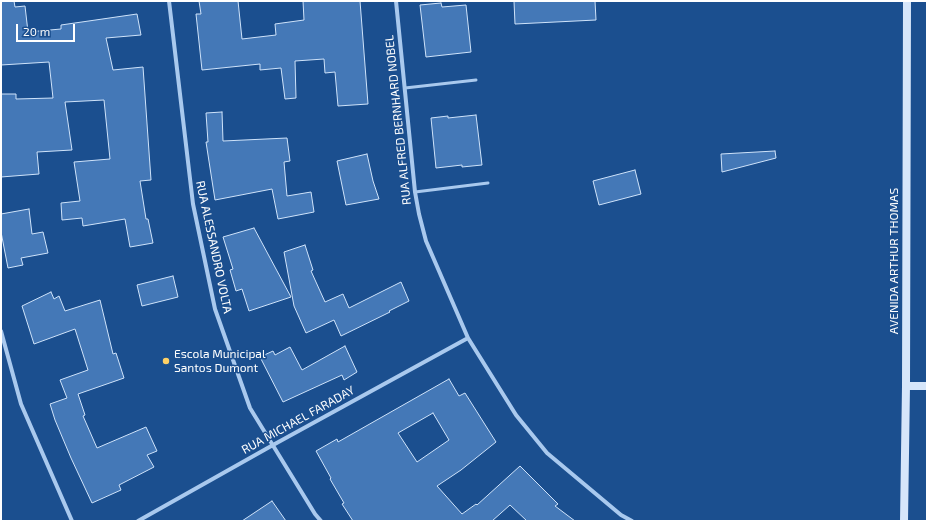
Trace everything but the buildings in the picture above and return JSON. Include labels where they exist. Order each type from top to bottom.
[{"type":"main road","name":"AVENIDA ARTHUR THOMAS","points":[[904,521],[906,386],[907,1]]},
{"type":"main road","points":[[906,386],[927,386]]},
{"type":"street","name":"RUA ALESSANDRO VOLTA","points":[[169,1],[193,204],[215,309],[250,408],[315,514],[321,521]]},
{"type":"street","name":"RUA ALFRED BERNHARD NOBEL","points":[[396,1],[415,192],[426,241],[468,338],[516,415],[547,453],[621,515],[632,521]]},
{"type":"street","points":[[1,331],[21,404],[72,521]]},
{"type":"street","name":"RUA MICHAEL FARADAY","points":[[138,521],[468,338]]},
{"type":"lane","points":[[405,88],[476,80]]},
{"type":"lane","points":[[415,192],[488,183]]},
{"type":"place","name":"Escola Municipal Santos Dumont","points":[[166,361]]}]
